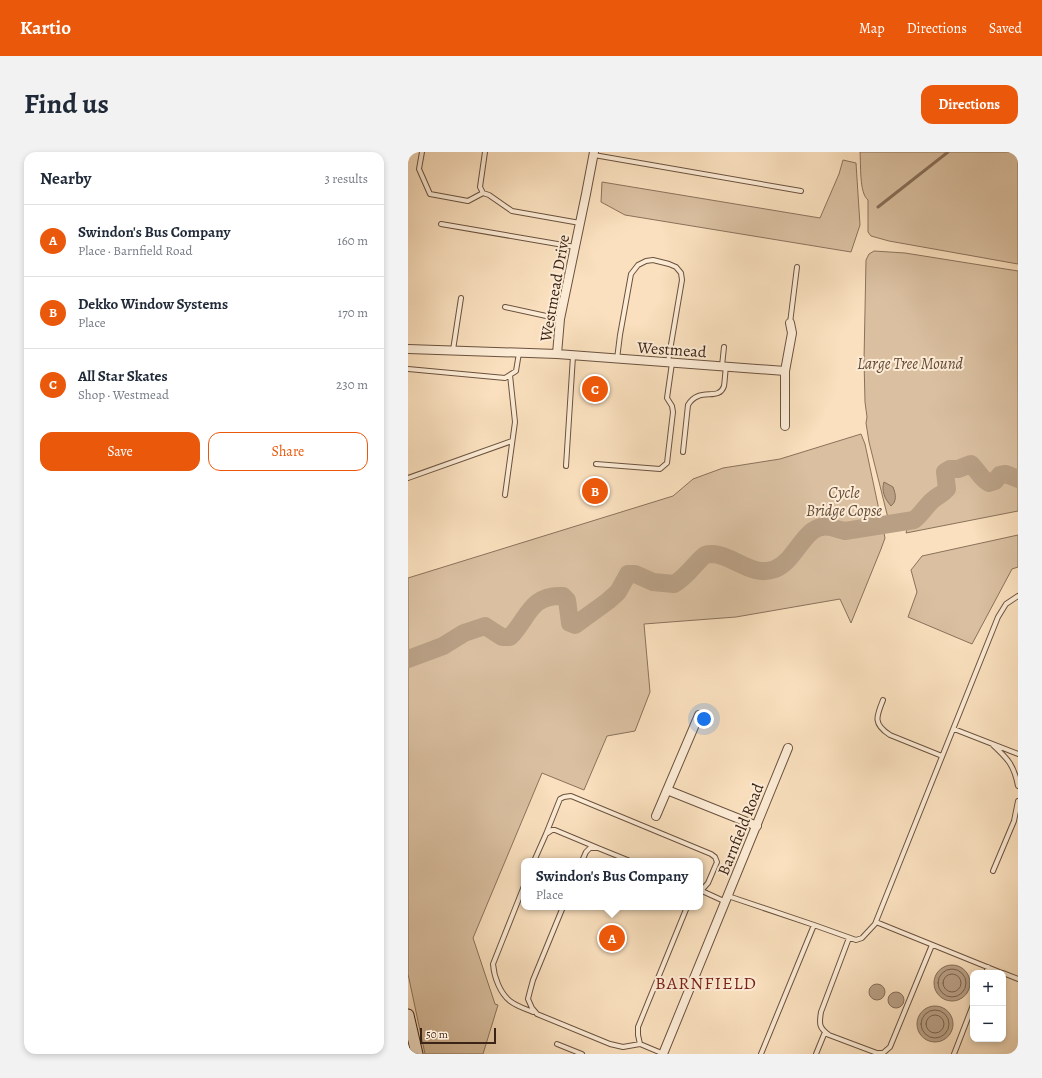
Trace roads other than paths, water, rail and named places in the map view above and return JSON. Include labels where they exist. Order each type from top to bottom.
[{"type":"main road","points":[[408,1014],[417,1054]]},
{"type":"street","name":"Westmead Drive","points":[[408,349],[557,354],[560,319],[576,248],[594,154]]},
{"type":"street","points":[[785,426],[785,371],[792,332],[790,323]]},
{"type":"street","name":"Westmead","points":[[557,354],[785,371]]},
{"type":"street","points":[[656,816],[698,715]]},
{"type":"street","name":"Barnfield Road","points":[[664,1054],[788,748]]},
{"type":"street","points":[[667,790],[757,826]]},
{"type":"lane","points":[[422,152],[419,169],[430,194],[468,201],[483,193]]},
{"type":"lane","points":[[485,152],[480,187],[483,193],[489,195],[512,212],[580,223]]},
{"type":"lane","points":[[594,154],[801,191]]},
{"type":"lane","points":[[441,224],[576,248]]},
{"type":"lane","points":[[596,464],[660,469],[667,464],[673,412],[672,406],[667,398],[670,363],[682,280],[681,273],[676,267],[653,260],[646,261],[638,265],[631,274],[617,359]]},
{"type":"lane","points":[[790,323],[797,267]]},
{"type":"lane","points":[[453,350],[461,298]]},
{"type":"lane","points":[[505,307],[560,319]]},
{"type":"lane","points":[[683,452],[688,404],[692,398],[697,395],[716,394],[722,390],[724,386],[724,347]]},
{"type":"lane","points":[[408,369],[505,378],[516,371],[520,353]]},
{"type":"lane","points":[[566,466],[573,356]]},
{"type":"lane","points":[[505,495],[515,422],[510,375]]},
{"type":"lane","points":[[408,478],[512,441]]},
{"type":"lane","points":[[703,892],[849,938],[856,940],[862,938],[876,922],[998,617],[1006,604],[1018,596]]},
{"type":"lane","points":[[883,700],[877,715],[878,724],[882,730],[942,756]]},
{"type":"lane","points":[[954,728],[1018,754]]},
{"type":"lane","points":[[991,744],[1008,759],[1015,772],[1018,786]]},
{"type":"lane","points":[[535,858],[560,799],[571,796],[715,856],[717,862],[708,883],[703,889]]},
{"type":"lane","points":[[993,871],[1014,821],[1018,801]]},
{"type":"lane","points":[[546,834],[552,830],[555,830],[623,858]]},
{"type":"lane","points":[[583,858],[590,848],[598,848]]},
{"type":"lane","points":[[521,894],[493,964],[494,975],[504,996],[511,1002],[537,1014],[610,1044],[623,1047],[640,1044],[664,1054]]},
{"type":"lane","points":[[537,1014],[532,1008],[528,999],[533,980],[562,910]]},
{"type":"lane","points":[[640,1044],[638,1027],[686,910]]},
{"type":"lane","points":[[876,922],[996,970]]},
{"type":"lane","points":[[761,1054],[814,926]]},
{"type":"lane","points":[[849,938],[821,1012],[819,1023],[822,1030],[829,1035],[877,1053],[887,1051],[890,1046],[932,945]]},
{"type":"lane","points":[[1006,974],[1018,979]]},
{"type":"lane","points":[[954,1054],[973,1006]]},
{"type":"lane","points":[[816,1054],[825,1032]]},
{"type":"lane","points":[[557,1044],[582,1054]]},
{"type":"water","points":[[884,482],[893,487],[894,490],[895,500],[891,506],[884,495]]},
{"type":"water","points":[[952,965],[965,970],[970,983],[965,996],[952,1001],[939,996],[934,983],[939,970]]},
{"type":"water","points":[[877,984],[883,986],[885,992],[883,998],[877,1000],[871,998],[869,992],[871,986]]},
{"type":"water","points":[[896,992],[902,994],[904,1000],[902,1006],[896,1008],[890,1006],[888,1000],[890,994]]},
{"type":"water","points":[[935,1006],[948,1011],[953,1024],[948,1037],[935,1042],[922,1037],[917,1024],[922,1011]]},
{"type":"waterway","points":[[878,207],[948,152]]},
{"type":"waterway","points":[[408,659],[443,646],[464,633],[485,626],[502,637],[510,637],[536,603],[552,596],[563,596],[567,600],[570,623],[575,625],[618,592],[628,574],[635,574],[653,582],[674,584],[683,578],[705,555],[714,554],[729,558],[744,566],[759,571],[775,569],[783,565],[807,536],[814,530],[821,527],[830,527],[845,531],[914,520],[931,501],[947,489],[945,472],[950,469],[958,469],[971,464],[989,483],[995,481],[1000,475],[1006,474],[1018,479]]},
{"type":"place","name":"All Star Skates","points":[[595,389]]},
{"type":"place","name":"Dekko Window Systems","points":[[595,491]]},
{"type":"place","name":"Swindon's Bus Company","points":[[612,938]]},
{"type":"district","name":"BARNFIELD","points":[[706,983]]},
{"type":"park label","name":"Large Tree Mound","points":[[910,363]]},
{"type":"park label","name":"Cycle Bridge Copse","points":[[844,501]]}]
